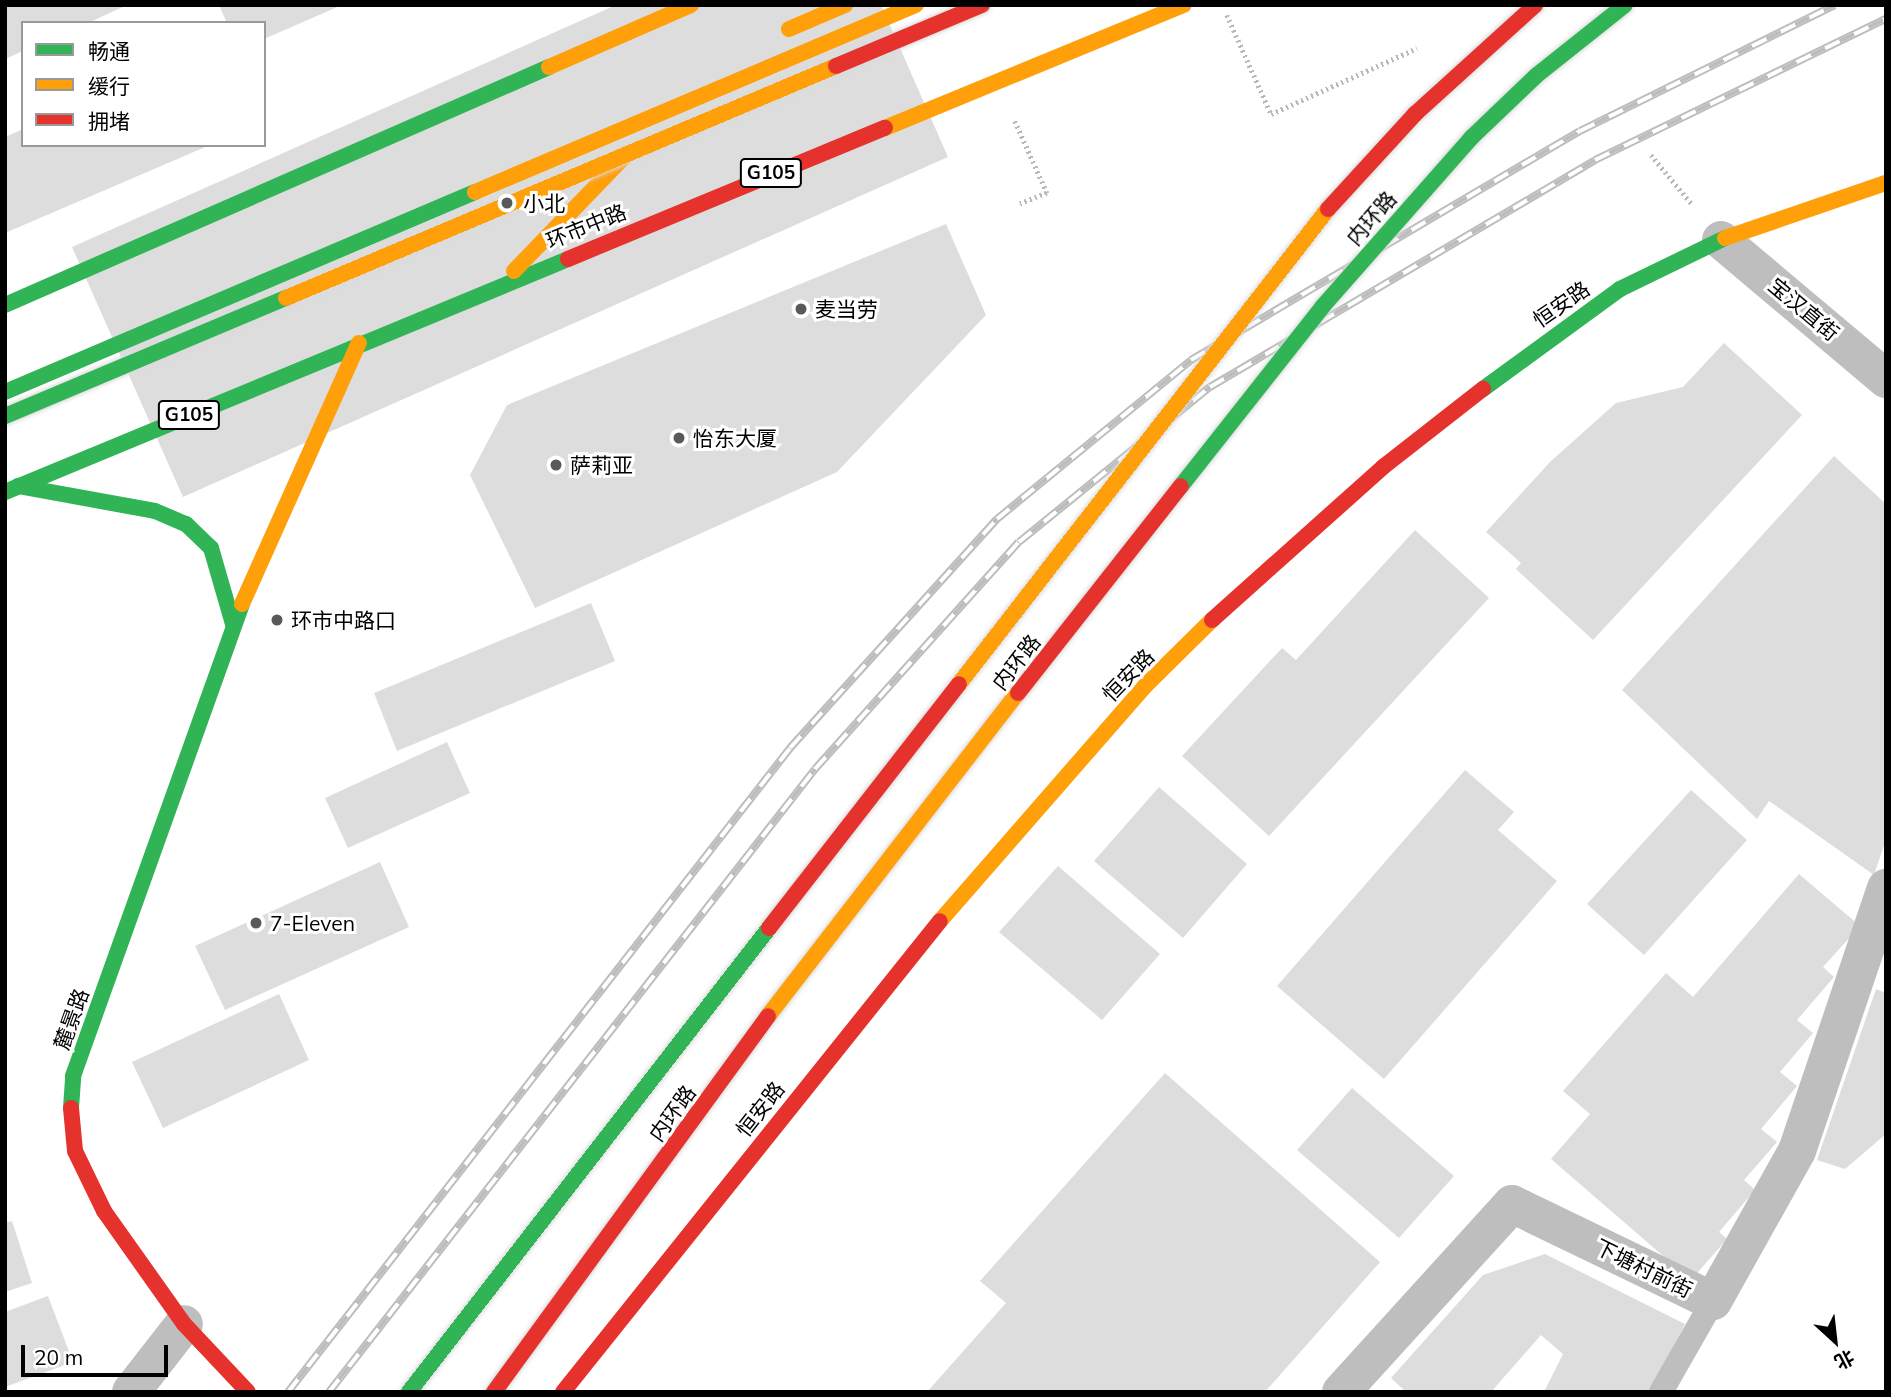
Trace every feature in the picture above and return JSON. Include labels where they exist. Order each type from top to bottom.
[{"type":"main road","points":[[5,305],[691,5]]},
{"type":"main road","points":[[768,38],[845,5]]},
{"type":"main road","points":[[5,392],[916,5]]},
{"type":"main road","points":[[5,416],[982,5]]},
{"type":"main road","name":"环市中路","points":[[12,489],[503,282],[1184,5]]},
{"type":"main road","name":"内环路","points":[[410,1392],[1325,212],[1415,114],[1535,5]]},
{"type":"main road","name":"内环路","points":[[494,1392],[823,940],[1323,306],[1471,138],[1537,75],[1625,5]]},
{"type":"main road","points":[[503,282],[673,106]]},
{"type":"main road","points":[[1796,211],[1851,177]]},
{"type":"main road","name":"恒安路","points":[[563,1392],[877,995],[1058,779],[1144,687],[1335,509],[1527,354],[1620,289],[1721,240],[1796,211],[1886,183]]},
{"type":"main road","name":"麓景路","points":[[248,1392],[184,1324],[104,1211],[75,1151],[70,1124],[73,1076],[233,624],[359,343]]},
{"type":"main road","points":[[12,489],[155,511],[186,524],[211,548],[233,624]]},
{"type":"street","name":"宝汉直街","points":[[1721,240],[1886,379]]},
{"type":"street","name":"下塘村前街","points":[[1340,1392],[1512,1204],[1713,1301],[1797,1151],[1886,888]]},
{"type":"street","points":[[131,1392],[184,1324]]},
{"type":"lane","points":[[1661,1392],[1713,1301]]},
{"type":"path","points":[[1223,5],[1270,114],[1426,44]]},
{"type":"path","points":[[997,81],[1047,193],[1020,204]]},
{"type":"path","points":[[1651,155],[1721,240]]},
{"type":"building","points":[[5,5],[127,5],[92,21],[21,21],[21,52],[5,59]]},
{"type":"building","points":[[219,5],[342,5],[266,38],[266,21],[226,21]]},
{"type":"building","name":"小北","points":[[616,5],[881,5],[948,157],[183,497],[72,247]]},
{"type":"building","points":[[21,130],[21,147],[205,147],[5,233],[5,137]]},
{"type":"building","name":"怡东大厦","points":[[946,224],[986,315],[837,472],[535,608],[470,475],[507,405]]},
{"type":"building","points":[[1724,343],[1802,415],[1593,640],[1516,569],[1521,563],[1486,532],[1550,462],[1616,403],[1683,387]]},
{"type":"building","points":[[1834,456],[1886,504],[1886,839],[1874,875],[1769,801],[1757,819],[1622,690]]},
{"type":"building","points":[[1415,530],[1489,598],[1269,836],[1182,756],[1282,648],[1296,660]]},
{"type":"building","points":[[591,603],[615,661],[397,751],[374,693]]},
{"type":"building","points":[[447,742],[470,793],[348,848],[325,798]]},
{"type":"building","points":[[1465,770],[1514,812],[1498,830],[1557,881],[1384,1079],[1277,986]]},
{"type":"building","points":[[1159,787],[1247,864],[1183,938],[1094,861]]},
{"type":"building","points":[[1691,790],[1747,840],[1644,955],[1587,904]]},
{"type":"building","points":[[380,862],[409,927],[225,1010],[195,946]]},
{"type":"building","points":[[1058,866],[1160,954],[1102,1020],[999,932]]},
{"type":"building","points":[[1799,874],[1860,926],[1823,967],[1834,977],[1797,1020],[1813,1033],[1780,1072],[1797,1086],[1761,1129],[1777,1142],[1744,1180],[1755,1190],[1719,1232],[1727,1239],[1691,1280],[1551,1159],[1590,1114],[1563,1091],[1666,973],[1693,997]]},
{"type":"building","points":[[1876,989],[1886,993],[1886,1134],[1845,1169],[1817,1160]]},
{"type":"building","points":[[279,994],[309,1060],[163,1128],[132,1062]]},
{"type":"building","points":[[1165,1073],[1380,1262],[1265,1392],[927,1392],[1006,1303],[980,1281]]},
{"type":"building","points":[[1352,1088],[1454,1176],[1399,1238],[1297,1150]]},
{"type":"building","points":[[12,1221],[32,1283],[5,1292],[5,1223]]},
{"type":"building","points":[[1545,1254],[1685,1324],[1651,1392],[1544,1392],[1563,1354],[1541,1335],[1491,1392],[1406,1392],[1391,1378],[1483,1275]]},
{"type":"building","points":[[48,1296],[73,1362],[5,1387],[5,1312]]},
{"type":"railway","points":[[288,1392],[790,748],[997,519],[1191,360],[1580,131],[1835,5]]},
{"type":"railway","points":[[329,1392],[815,769],[1019,542],[1210,387],[1595,160],[1886,19]]},
{"type":"traffic: fast","points":[[1181,486],[1323,306],[1471,138],[1537,75],[1625,5]]},
{"type":"traffic: fast","points":[[5,305],[549,67]]},
{"type":"traffic: fast","points":[[5,392],[475,192]]},
{"type":"traffic: fast","points":[[1483,389],[1620,289],[1725,238]]},
{"type":"traffic: fast","points":[[5,492],[568,259]]},
{"type":"traffic: fast","points":[[5,416],[286,298]]},
{"type":"traffic: fast","points":[[18,486],[155,511],[186,524],[211,548],[233,624]]},
{"type":"traffic: fast","points":[[71,1108],[73,1076],[242,604]]},
{"type":"traffic: fast","points":[[409,1392],[769,928]]},
{"type":"traffic: slow","points":[[549,67],[691,5]]},
{"type":"traffic: slow","points":[[789,29],[845,5]]},
{"type":"traffic: slow","points":[[475,192],[916,5]]},
{"type":"traffic: slow","points":[[885,128],[1184,5]]},
{"type":"traffic: slow","points":[[286,298],[836,66]]},
{"type":"traffic: slow","points":[[514,271],[628,153]]},
{"type":"traffic: slow","points":[[1725,238],[1886,183]]},
{"type":"traffic: slow","points":[[959,684],[1328,209]]},
{"type":"traffic: slow","points":[[242,604],[359,343]]},
{"type":"traffic: slow","points":[[940,921],[1144,687],[1212,620]]},
{"type":"traffic: slow","points":[[768,1016],[1018,693]]},
{"type":"traffic: jam","points":[[836,66],[982,5]]},
{"type":"traffic: jam","points":[[1328,209],[1415,114],[1535,5]]},
{"type":"traffic: jam","points":[[568,259],[885,128]]},
{"type":"traffic: jam","points":[[1212,620],[1383,467],[1483,389]]},
{"type":"traffic: jam","points":[[1018,693],[1181,486]]},
{"type":"traffic: jam","points":[[769,928],[959,684]]},
{"type":"traffic: jam","points":[[563,1392],[940,921]]},
{"type":"traffic: jam","points":[[494,1392],[768,1016]]},
{"type":"traffic: jam","points":[[71,1108],[75,1151],[104,1211],[184,1324],[248,1392]]},
{"type":"place","name":"小北","points":[[507,203]]},
{"type":"place","name":"麦当劳","points":[[801,309]]},
{"type":"place","name":"怡东大厦","points":[[679,438]]},
{"type":"place","name":"萨莉亚","points":[[556,465]]},
{"type":"place","name":"环市中路口","points":[[277,620]]},
{"type":"place","name":"7-Eleven","points":[[256,923]]}]
